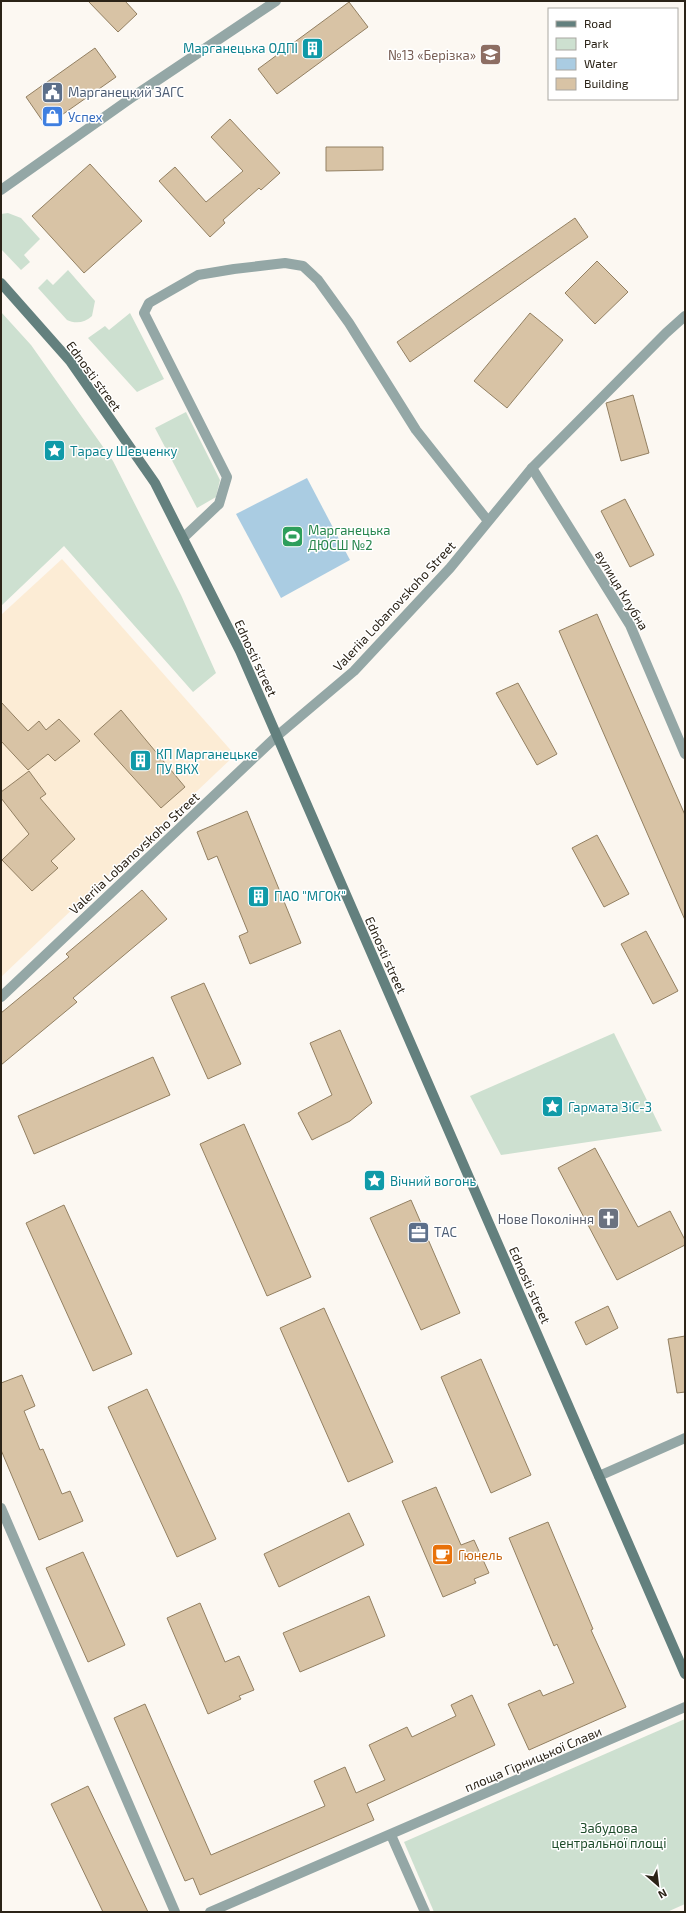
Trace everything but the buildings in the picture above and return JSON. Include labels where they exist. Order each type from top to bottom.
[{"type":"street","points":[[1,190],[134,96],[276,1]]},
{"type":"street","points":[[183,538],[219,504],[227,477],[144,313],[149,303],[198,275],[234,268],[285,263],[303,266],[318,280],[349,324],[416,430],[488,521]]},
{"type":"street","name":"Ednosti street","points":[[1,284],[70,361],[155,483],[240,651],[685,1674]]},
{"type":"street","name":"Valeriia Lobanovskoho Street","points":[[1,997],[277,736],[354,671],[450,568],[532,468],[666,333],[685,316]]},
{"type":"street","name":"вулиця Клубна","points":[[532,468],[630,625],[685,754]]},
{"type":"street","points":[[599,1476],[685,1438]]},
{"type":"street","points":[[1,1508],[175,1912]]},
{"type":"street","name":"площа Гірницької Слави","points":[[210,1912],[685,1707]]},
{"type":"street","points":[[391,1835],[424,1912]]},
{"type":"shaded area","points":[[62,559],[235,755],[1,977],[1,615]]},
{"type":"green space","points":[[8,213],[21,218],[40,239],[24,255],[30,262],[21,270],[1,249],[1,214]]},
{"type":"green space","points":[[68,270],[95,301],[92,316],[83,321],[77,322],[67,320],[38,288],[47,279],[53,285]]},
{"type":"green space","points":[[1,312],[31,345],[113,461],[181,595],[216,673],[193,692],[64,546],[1,606]]},
{"type":"green space","points":[[130,313],[164,379],[137,392],[88,338],[105,326],[109,330]]},
{"type":"green space","points":[[186,412],[220,480],[216,497],[197,508],[155,428]]},
{"type":"green space","points":[[614,1033],[662,1131],[501,1155],[470,1096]]},
{"type":"green space","name":"Забудова центральної площі","points":[[685,1719],[685,1904],[667,1912],[434,1912],[404,1842]]},
{"type":"water","name":"Марганецька ДЮСШ №2","points":[[307,478],[350,560],[281,598],[236,514]]},
{"type":"place","name":"Марганецька ОДПІ","points":[[313,48]]},
{"type":"place","name":"№13 «Берізка»","points":[[491,55]]},
{"type":"place","name":"Марганецкий ЗАГС","points":[[52,92]]},
{"type":"place","name":"Успех","points":[[53,117]]},
{"type":"place","name":"Тарасу Шевченку","points":[[54,451]]},
{"type":"place","name":"Марганецька ДЮСШ №2","points":[[293,537]]},
{"type":"place","name":"КП Марганецьке ПУ ВКХ","points":[[140,761]]},
{"type":"place","name":"ПАО \"МГОК\"","points":[[258,896]]},
{"type":"place","name":"Гармата ЗіС-3","points":[[553,1107]]},
{"type":"place","name":"Вічний вогонь","points":[[374,1181]]},
{"type":"place","name":"Нове Покоління","points":[[609,1219]]},
{"type":"place","name":"ТАС","points":[[419,1232]]},
{"type":"place","name":"Гюнель","points":[[442,1555]]}]
